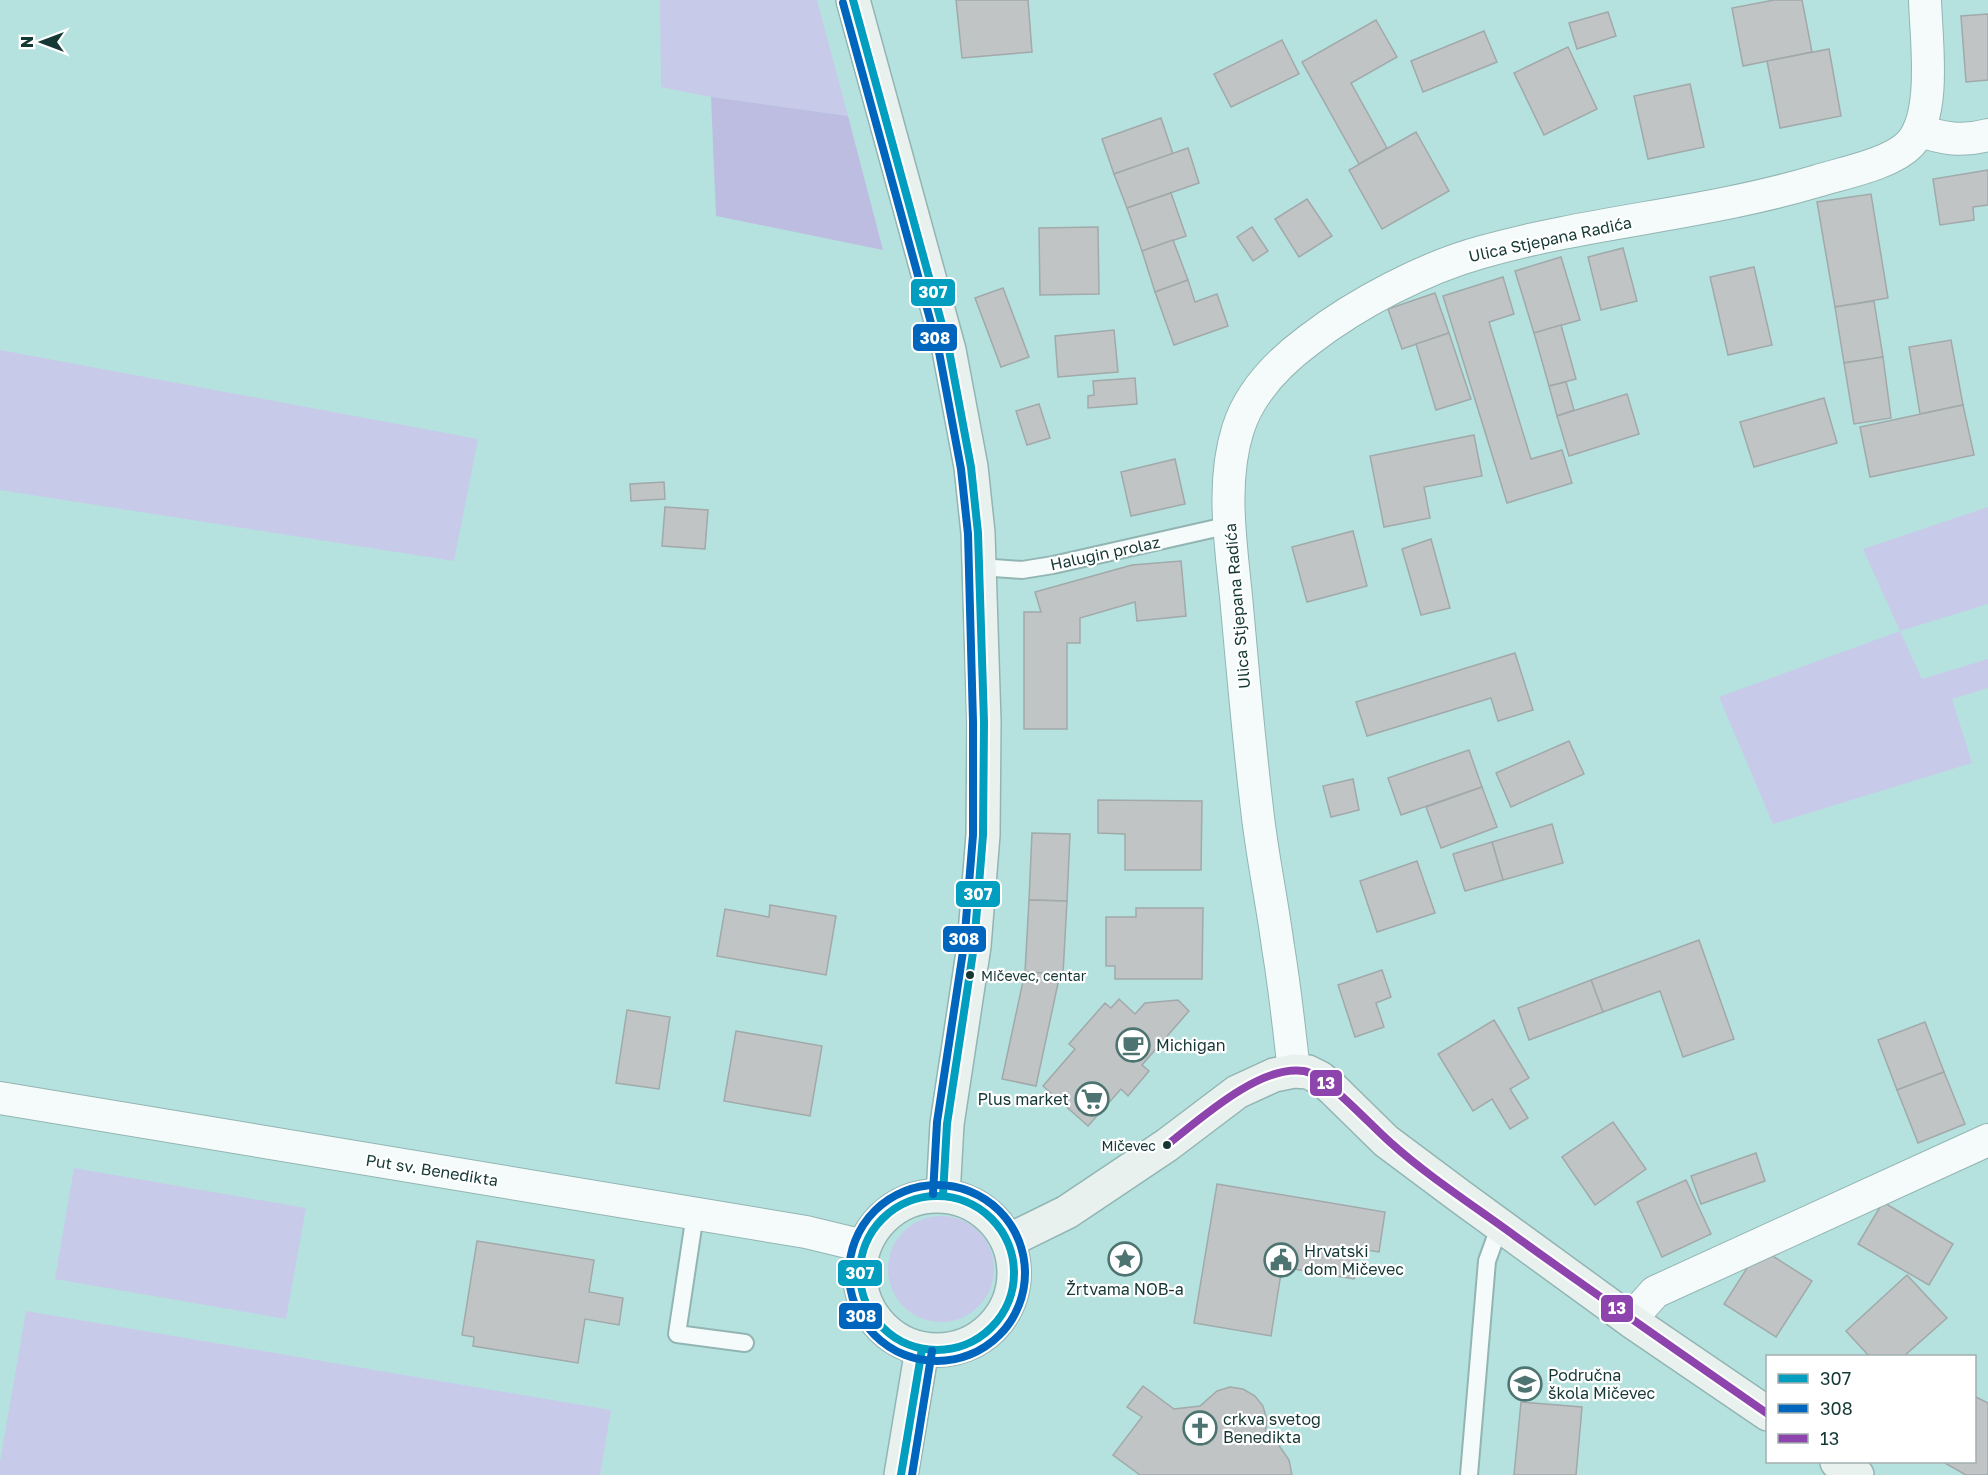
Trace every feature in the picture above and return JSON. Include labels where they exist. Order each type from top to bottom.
[{"type":"street","points":[[853,0],[949,350],[971,467],[980,567],[984,722],[983,835],[974,946],[947,1124],[943,1195]]},
{"type":"street","name":"Ulica Stjepana Radića","points":[[1294,1071],[1257,811],[1230,525],[1231,463],[1238,428],[1258,389],[1282,360],[1329,324],[1420,274],[1479,252],[1794,188],[1873,164],[1894,155],[1910,144],[1919,130],[1927,108],[1925,0]]},
{"type":"street","points":[[1919,130],[1939,138],[1957,140],[1988,135]]},
{"type":"street","points":[[1008,1242],[1066,1212],[1167,1145],[1237,1092],[1274,1075],[1294,1071],[1308,1072],[1320,1078],[1386,1141],[1630,1320],[1766,1413]]},
{"type":"street","name":"Put sv. Benedikta","points":[[0,1098],[807,1232],[864,1246]]},
{"type":"street","points":[[1630,1320],[1655,1292],[1988,1140]]},
{"type":"street","points":[[943,1195],[963,1200],[984,1211],[1001,1228],[1008,1242],[1014,1261],[1013,1288],[1003,1312],[986,1333],[963,1346],[940,1350],[922,1349],[895,1338],[880,1326],[867,1308],[860,1286],[859,1264],[864,1246],[870,1232],[882,1217],[902,1203],[923,1196],[943,1195]]},
{"type":"street","points":[[901,1475],[922,1349]]},
{"type":"street","points":[[1840,1463],[1857,1475]]},
{"type":"lane","name":"Halugin prolaz","points":[[980,567],[1022,570],[1053,565],[1230,525]]},
{"type":"lane","points":[[695,1214],[677,1334],[745,1343]]},
{"type":"lane","points":[[1469,1475],[1487,1261],[1500,1225]]},
{"type":"shaded area","points":[[660,0],[817,0],[848,116],[711,97],[661,87]]},
{"type":"shaded area","points":[[711,97],[848,116],[883,250],[716,216]]},
{"type":"shaded area","points":[[0,350],[478,439],[454,561],[0,490]]},
{"type":"shaded area","points":[[1988,507],[1988,604],[1900,631],[1863,549]]},
{"type":"shaded area","points":[[1900,631],[1922,679],[1988,659],[1988,688],[1952,699],[1972,763],[1773,824],[1719,697]]},
{"type":"shaded area","points":[[74,1168],[306,1208],[286,1319],[55,1279]]},
{"type":"shaded area","points":[[941,1216],[961,1220],[978,1232],[990,1249],[994,1269],[990,1289],[978,1306],[961,1318],[941,1322],[921,1318],[904,1306],[892,1289],[888,1269],[892,1249],[904,1232],[921,1220]]},
{"type":"shaded area","points":[[26,1311],[611,1410],[600,1475],[0,1475],[0,1462]]},
{"type":"building","points":[[956,0],[1028,0],[1032,52],[962,58]]},
{"type":"building","points":[[1774,0],[1802,0],[1812,52],[1743,66],[1732,8]]},
{"type":"building","points":[[1608,12],[1616,36],[1577,49],[1569,23]]},
{"type":"building","points":[[1988,14],[1988,80],[1966,82],[1961,16]]},
{"type":"building","points":[[1376,20],[1397,57],[1351,83],[1387,148],[1359,164],[1302,62]]},
{"type":"building","points":[[1484,31],[1497,62],[1423,92],[1411,61]]},
{"type":"building","points":[[1282,40],[1299,74],[1231,107],[1214,74]]},
{"type":"building","points":[[1568,47],[1597,109],[1544,135],[1514,73]]},
{"type":"building","points":[[1829,49],[1841,116],[1780,128],[1767,61]]},
{"type":"building","points":[[1690,84],[1704,147],[1648,159],[1634,96]]},
{"type":"building","points":[[1161,118],[1173,154],[1114,174],[1102,139]]},
{"type":"building","points":[[1416,132],[1449,191],[1382,229],[1349,170]]},
{"type":"building","points":[[1188,148],[1199,183],[1127,208],[1114,174]]},
{"type":"building","points":[[1988,170],[1988,205],[1973,207],[1974,220],[1940,225],[1933,179]]},
{"type":"building","points":[[1171,193],[1186,236],[1142,251],[1127,208]]},
{"type":"building","points":[[1871,194],[1888,298],[1835,307],[1817,202]]},
{"type":"building","points":[[1307,199],[1332,236],[1299,257],[1275,219]]},
{"type":"building","points":[[1098,227],[1099,294],[1040,295],[1039,228]]},
{"type":"building","points":[[1252,227],[1268,251],[1253,261],[1237,237]]},
{"type":"building","points":[[1173,240],[1188,280],[1155,292],[1142,251]]},
{"type":"building","points":[[1623,248],[1637,301],[1601,310],[1588,257]]},
{"type":"building","points":[[1561,257],[1580,320],[1534,333],[1515,271]]},
{"type":"building","points":[[1754,267],[1772,345],[1728,355],[1710,277]]},
{"type":"building","points":[[1503,277],[1514,314],[1489,322],[1531,459],[1562,450],[1572,483],[1507,503],[1443,296]]},
{"type":"building","points":[[1188,280],[1195,302],[1217,294],[1228,326],[1174,345],[1155,292]]},
{"type":"building","points":[[1003,288],[1029,357],[1001,367],[975,298]]},
{"type":"building","points":[[1435,293],[1449,333],[1402,349],[1388,309]]},
{"type":"building","points":[[1874,301],[1883,357],[1844,363],[1835,307]]},
{"type":"building","points":[[1561,325],[1576,379],[1549,386],[1534,333]]},
{"type":"building","points":[[1114,330],[1118,372],[1058,377],[1055,336]]},
{"type":"building","points":[[1449,333],[1471,399],[1436,410],[1416,344]]},
{"type":"building","points":[[1951,340],[1963,405],[1920,414],[1909,347]]},
{"type":"building","points":[[1883,357],[1891,418],[1854,424],[1844,363]]},
{"type":"building","points":[[1135,378],[1137,404],[1088,408],[1088,396],[1094,395],[1093,381]]},
{"type":"building","points":[[1566,382],[1574,410],[1557,416],[1549,386]]},
{"type":"building","points":[[1627,394],[1639,434],[1569,456],[1557,416]]},
{"type":"building","points":[[1824,398],[1837,443],[1754,467],[1740,422]]},
{"type":"building","points":[[1039,404],[1050,438],[1027,445],[1016,411]]},
{"type":"building","points":[[1963,405],[1974,455],[1870,477],[1860,427]]},
{"type":"building","points":[[1474,435],[1482,476],[1424,487],[1430,518],[1384,527],[1370,456]]},
{"type":"building","points":[[1175,459],[1185,504],[1131,516],[1121,472]]},
{"type":"building","points":[[664,482],[665,499],[631,501],[630,484]]},
{"type":"building","points":[[665,507],[708,510],[705,549],[662,546]]},
{"type":"building","points":[[1353,531],[1367,586],[1307,602],[1292,547]]},
{"type":"building","points":[[1431,539],[1450,608],[1421,615],[1402,549]]},
{"type":"building","points":[[1181,561],[1186,616],[1137,621],[1135,602],[1080,618],[1080,643],[1067,643],[1067,729],[1024,729],[1024,612],[1041,612],[1035,592],[1132,565]]},
{"type":"building","points":[[1515,653],[1533,710],[1498,721],[1491,698],[1367,736],[1356,702]]},
{"type":"building","points":[[1569,741],[1584,774],[1511,807],[1496,773]]},
{"type":"building","points":[[1469,750],[1482,787],[1401,815],[1388,778]]},
{"type":"building","points":[[1353,779],[1359,810],[1331,817],[1323,786]]},
{"type":"building","points":[[1482,787],[1497,827],[1441,848],[1426,807]]},
{"type":"building","points":[[1098,800],[1202,801],[1201,870],[1125,870],[1125,834],[1098,833]]},
{"type":"building","points":[[1552,824],[1563,863],[1503,880],[1492,842]]},
{"type":"building","points":[[1032,833],[1070,834],[1067,901],[1029,900]]},
{"type":"building","points":[[1492,842],[1503,880],[1465,891],[1453,854]]},
{"type":"building","points":[[1417,861],[1435,913],[1377,932],[1360,881]]},
{"type":"building","points":[[1029,900],[1067,901],[1063,974],[1025,972]]},
{"type":"building","points":[[770,905],[836,916],[826,975],[717,956],[725,909],[769,917]]},
{"type":"building","points":[[1136,908],[1203,908],[1202,979],[1115,979],[1115,966],[1106,966],[1106,917],[1136,917]]},
{"type":"building","points":[[1699,940],[1734,1039],[1683,1057],[1660,991],[1603,1012],[1591,980]]},
{"type":"building","points":[[1382,970],[1391,997],[1376,1003],[1384,1027],[1355,1037],[1338,985]]},
{"type":"building","points":[[1025,972],[1060,974],[1036,1086],[1002,1079]]},
{"type":"building","points":[[1591,980],[1603,1012],[1529,1040],[1518,1008]]},
{"type":"building","points":[[1119,999],[1135,1014],[1145,1003],[1178,1000],[1189,1011],[1142,1065],[1149,1071],[1128,1096],[1121,1089],[1088,1126],[1043,1086],[1075,1049],[1069,1044],[1105,1003],[1111,1008]]},
{"type":"building","points":[[627,1010],[670,1017],[659,1089],[616,1083]]},
{"type":"building","points":[[1494,1020],[1529,1078],[1510,1089],[1528,1118],[1510,1129],[1492,1099],[1473,1111],[1438,1054]]},
{"type":"building","points":[[1925,1022],[1944,1072],[1897,1090],[1878,1040]]},
{"type":"building","points":[[736,1031],[822,1046],[810,1116],[724,1101]]},
{"type":"building","points":[[1944,1072],[1965,1124],[1918,1143],[1897,1090]]},
{"type":"building","points":[[1613,1122],[1646,1169],[1595,1205],[1562,1157]]},
{"type":"building","points":[[1756,1153],[1765,1181],[1701,1204],[1691,1176]]},
{"type":"building","points":[[1686,1180],[1711,1234],[1662,1257],[1637,1202]]},
{"type":"building","name":"Hrvatski dom Mičevec","points":[[1217,1184],[1385,1212],[1379,1252],[1359,1249],[1354,1279],[1282,1267],[1271,1336],[1194,1323]]},
{"type":"building","points":[[1883,1202],[1953,1244],[1929,1285],[1858,1244]]},
{"type":"building","points":[[477,1241],[594,1260],[589,1292],[623,1298],[619,1325],[585,1319],[578,1363],[473,1346],[474,1337],[462,1335]]},
{"type":"building","points":[[1760,1248],[1812,1281],[1776,1337],[1724,1304]]},
{"type":"building","points":[[1907,1275],[1947,1318],[1905,1355],[1868,1355],[1846,1331]]},
{"type":"building","name":"crkva svetog Benedikta","points":[[1143,1386],[1174,1409],[1200,1406],[1217,1391],[1230,1387],[1243,1389],[1255,1396],[1263,1406],[1267,1420],[1265,1435],[1278,1444],[1289,1460],[1292,1475],[1140,1475],[1113,1455],[1142,1417],[1127,1407]]},
{"type":"building","points":[[1976,1397],[1988,1403],[1988,1475],[1966,1475],[1945,1463],[1976,1463]]},
{"type":"building","points":[[1521,1402],[1582,1407],[1576,1475],[1514,1475]]},
{"type":"transit line","name":"307","points":[[853,0],[949,350],[971,467],[978,533],[984,722],[983,835],[974,946],[947,1124],[943,1195]]},
{"type":"transit line","name":"308","points":[[843,3],[939,352],[961,469],[968,534],[973,722],[973,835],[964,945],[937,1122],[933,1194]]},
{"type":"transit line","name":"13","points":[[1167,1145],[1213,1109],[1250,1085],[1287,1071],[1304,1071],[1313,1075],[1336,1091],[1391,1143],[1436,1179],[1766,1413]]},
{"type":"transit line","name":"308","points":[[937,1185],[971,1192],[986,1200],[999,1211],[1010,1224],[1018,1239],[1025,1273],[1018,1307],[1010,1322],[999,1335],[986,1346],[971,1354],[937,1361],[903,1354],[888,1346],[875,1335],[864,1322],[856,1307],[849,1273],[856,1239],[864,1224],[875,1211],[888,1200],[903,1192],[937,1185]]},
{"type":"transit line","name":"307","points":[[937,1196],[952,1197],[967,1202],[992,1218],[1008,1243],[1013,1258],[1014,1273],[1013,1288],[1008,1303],[992,1328],[967,1344],[952,1349],[937,1350],[922,1349],[907,1344],[882,1328],[866,1303],[861,1288],[860,1273],[861,1258],[866,1243],[882,1218],[907,1202],[922,1197],[937,1196]]},
{"type":"transit line","name":"307","points":[[901,1475],[922,1349]]},
{"type":"transit line","name":"308","points":[[912,1475],[932,1351]]},
{"type":"place","name":"Mičevec, centar","points":[[970,975]]},
{"type":"place","name":"Michigan","points":[[1133,1045]]},
{"type":"place","name":"Plus market","points":[[1092,1099]]},
{"type":"place","name":"Mičevec","points":[[1167,1145]]},
{"type":"place","name":"Žrtvama NOB-a","points":[[1125,1259]]},
{"type":"place","name":"Hrvatski dom Mičevec","points":[[1281,1260]]},
{"type":"place","name":"Područna škola Mičevec","points":[[1525,1384]]},
{"type":"place","name":"crkva svetog Benedikta","points":[[1200,1428]]}]
